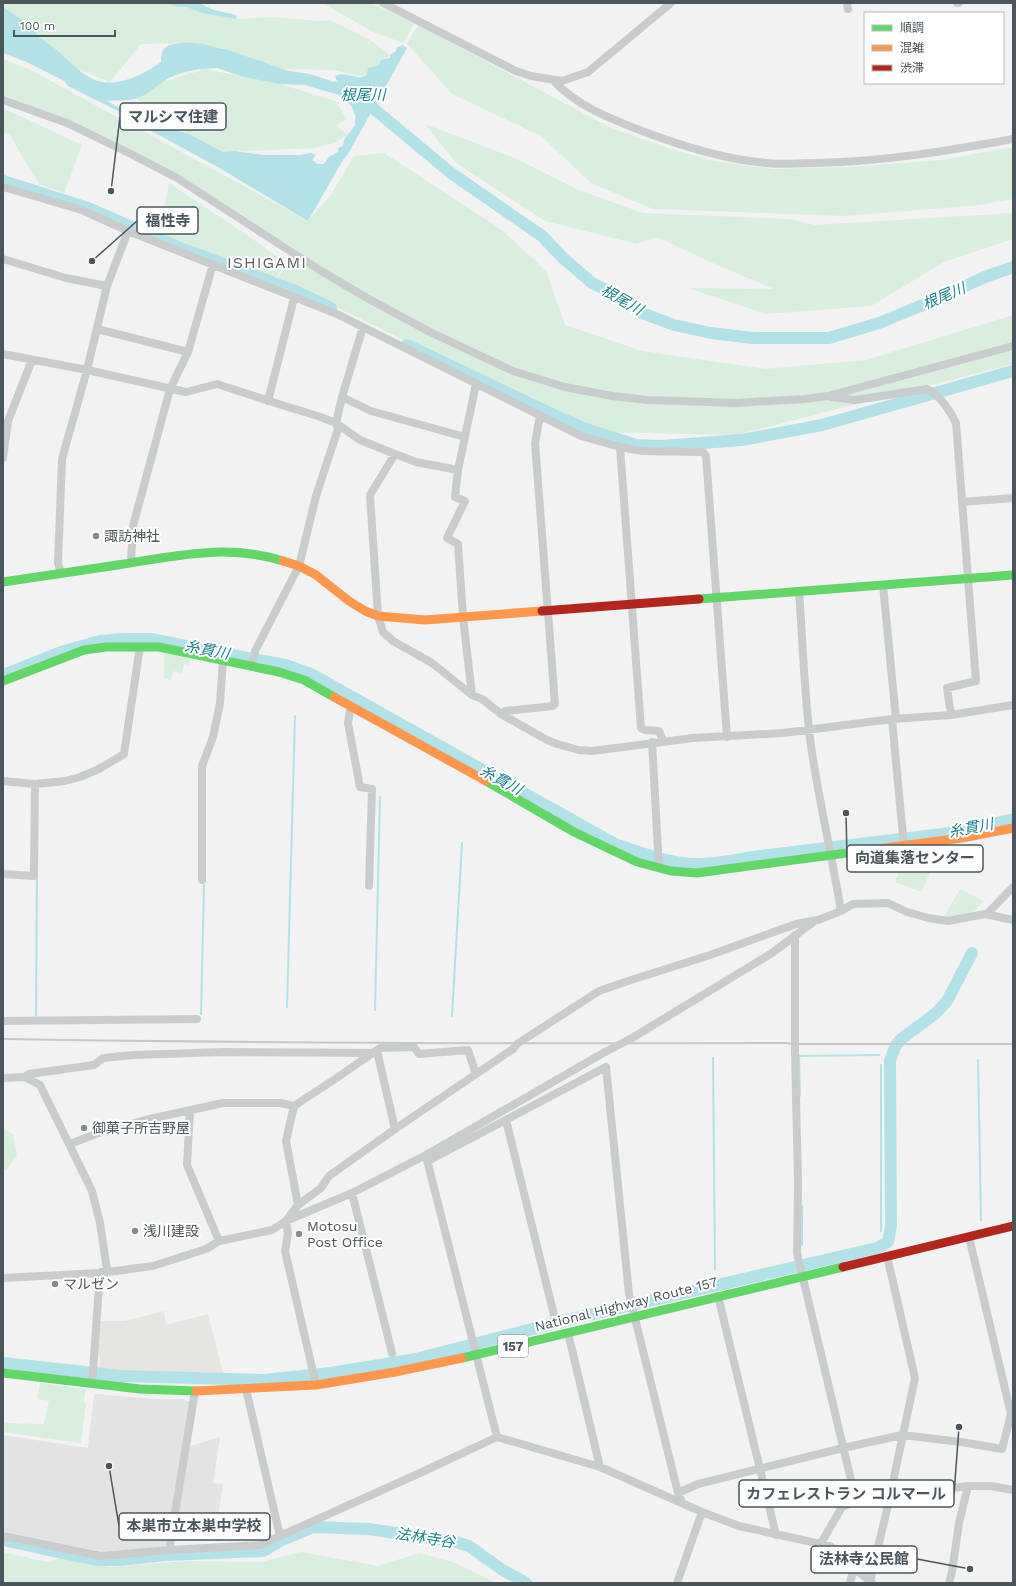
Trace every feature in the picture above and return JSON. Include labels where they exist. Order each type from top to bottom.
[{"type":"main road","points":[[4,584],[61,572],[187,554],[221,551],[245,552],[270,557],[299,566],[316,575],[365,611],[378,616],[425,620],[1013,575]]},
{"type":"main road","points":[[3,681],[84,650],[106,647],[159,647],[223,659],[253,660],[279,672],[304,680],[351,705],[399,734],[524,802],[574,832],[637,862],[659,862],[677,872],[697,873],[831,850],[903,841],[962,838],[1013,828]]},
{"type":"main road","name":"National Highway Route 157","points":[[3,1372],[93,1376],[140,1388],[195,1391],[316,1385],[395,1372],[476,1355],[718,1296],[802,1273],[887,1256],[1013,1226]]},
{"type":"street","points":[[383,3],[516,71],[554,81],[562,81],[588,72],[671,3]]},
{"type":"street","points":[[554,81],[582,104],[618,121],[669,141],[707,153],[765,163],[858,161],[925,154],[1013,139]]},
{"type":"street","points":[[3,100],[67,123],[177,178],[318,269],[365,297],[430,332],[513,371],[565,387],[612,396],[648,400],[736,403],[804,399],[828,396],[1013,346]]},
{"type":"street","points":[[3,186],[82,210],[128,231],[337,314],[581,436],[620,447],[642,451],[703,452],[706,456],[715,598],[727,737]]},
{"type":"street","points":[[61,572],[58,562],[62,459],[87,370],[107,286],[128,231]]},
{"type":"street","points":[[3,259],[66,278],[107,286]]},
{"type":"street","points":[[131,562],[133,526],[170,389],[188,352],[212,264]]},
{"type":"street","points":[[268,401],[294,298]]},
{"type":"street","points":[[253,660],[268,623],[299,566],[316,496],[338,429],[336,423],[342,397],[363,328]]},
{"type":"street","points":[[96,329],[188,352]]},
{"type":"street","points":[[3,354],[87,370],[186,392],[217,384],[336,423],[360,440],[416,462],[458,470]]},
{"type":"street","points":[[3,458],[8,421],[32,360]]},
{"type":"street","points":[[472,695],[463,617],[458,544],[447,538],[465,501],[455,497],[458,470],[476,384]]},
{"type":"street","points":[[828,396],[855,400],[927,389],[931,390],[940,400],[956,423],[976,682],[947,688],[951,715]]},
{"type":"street","points":[[342,397],[372,411],[465,437]]},
{"type":"street","points":[[501,714],[505,711],[553,706],[555,704],[535,443],[540,416]]},
{"type":"street","points":[[620,447],[641,728],[645,730],[659,731],[663,741]]},
{"type":"street","points":[[395,454],[370,495],[378,616],[383,632],[393,641],[432,663],[472,695],[482,699],[501,714],[547,740],[579,750],[592,751],[652,742],[809,730],[894,719],[951,715],[1013,705]]},
{"type":"street","points":[[962,502],[1013,498]]},
{"type":"street","points":[[883,585],[903,841]]},
{"type":"street","points":[[799,591],[809,730],[841,911]]},
{"type":"street","points":[[3,781],[34,784],[80,777],[99,769],[124,754],[140,646]]},
{"type":"street","points":[[202,880],[202,766],[213,737],[220,703],[223,659]]},
{"type":"street","points":[[351,705],[348,723],[360,787],[372,790],[369,886]]},
{"type":"street","points":[[652,742],[659,862]]},
{"type":"street","points":[[3,874],[34,876],[34,784]]},
{"type":"street","points":[[986,914],[1013,888]]},
{"type":"street","points":[[316,1385],[285,1251],[288,1233],[286,1221],[298,1205],[321,1188],[329,1176],[395,1128],[476,1074],[557,1017],[598,991],[710,955],[796,924],[818,920],[841,911],[853,904],[888,903],[907,912],[928,918],[948,921],[986,914],[1013,920]]},
{"type":"street","points":[[427,1158],[748,968],[772,953],[795,935],[818,920]]},
{"type":"street","points":[[795,935],[795,1053],[798,1182],[796,1253],[856,1501]]},
{"type":"street","points":[[3,1021],[197,1020]]},
{"type":"street","points":[[298,1205],[286,1141],[294,1106],[380,1048],[414,1047],[419,1054],[468,1050],[476,1074]]},
{"type":"street","points":[[3,1078],[25,1077],[29,1074],[94,1065],[103,1058],[133,1055],[224,1052],[376,1052]]},
{"type":"street","points":[[376,1052],[395,1128]]},
{"type":"street","points":[[3,1278],[100,1273],[153,1266],[206,1249],[219,1241],[272,1230],[286,1221],[352,1193],[506,1120],[606,1067],[629,1294],[678,1493],[682,1502]]},
{"type":"street","points":[[25,1077],[40,1085],[92,1191],[105,1248],[106,1270],[100,1273]]},
{"type":"street","points":[[70,1144],[96,1134],[145,1120],[223,1103],[280,1102],[294,1106]]},
{"type":"street","points":[[190,1110],[187,1165],[219,1241]]},
{"type":"street","points":[[506,1120],[554,1315]]},
{"type":"street","points":[[427,1158],[497,1437]]},
{"type":"street","points":[[352,1193],[392,1353]]},
{"type":"street","points":[[678,1493],[698,1484],[902,1435],[961,1442],[1002,1449],[1011,1414],[969,1237]]},
{"type":"street","points":[[3,1536],[101,1556],[169,1550],[260,1545],[497,1437],[600,1467],[702,1512],[739,1526],[830,1546],[848,1559],[854,1568],[871,1583],[915,1378],[887,1256]]},
{"type":"street","points":[[93,1376],[100,1273]]},
{"type":"street","points":[[718,1296],[776,1535]]},
{"type":"street","points":[[568,1332],[600,1467]]},
{"type":"street","points":[[246,1388],[280,1536]]},
{"type":"street","points":[[169,1550],[195,1391]]},
{"type":"street","points":[[949,1583],[959,1523],[968,1486]]},
{"type":"street","points":[[820,1545],[842,1507],[856,1501],[968,1486],[990,1486],[1013,1490]]},
{"type":"street","points":[[677,1583],[702,1512]]},
{"type":"street","points":[[850,1583],[854,1568]]},
{"type":"shaded area","points":[[164,1311],[166,1325],[208,1314],[223,1373],[99,1370],[100,1357],[97,1353],[99,1321],[125,1321]]},
{"type":"shaded area","points":[[96,1394],[154,1399],[185,1399],[185,1401],[191,1401],[184,1448],[220,1437],[213,1483],[223,1484],[217,1523],[170,1518],[165,1547],[104,1552],[3,1532],[3,1435],[88,1448],[94,1396]]},
{"type":"green space","points":[[3,3],[179,3],[237,19],[272,17],[317,21],[330,20],[369,39],[390,55],[365,77],[334,70],[284,69],[191,43],[141,44],[110,82],[76,68],[3,16]]},
{"type":"green space","points":[[323,3],[371,3],[414,24],[403,43],[371,31]]},
{"type":"green space","points":[[418,25],[611,128],[668,148],[713,161],[773,169],[850,167],[940,160],[1013,147],[1013,199],[980,205],[846,216],[653,209],[591,183],[541,136],[452,94],[407,44]]},
{"type":"green space","points":[[3,59],[31,70],[308,221],[330,196],[354,156],[384,153],[502,230],[546,271],[565,325],[642,351],[765,369],[866,360],[1013,315],[1013,364],[736,435],[599,432],[478,378],[378,327],[277,279],[297,250],[153,161],[84,127],[3,95]]},
{"type":"green space","points":[[205,69],[280,84],[335,101],[347,119],[336,126],[348,135],[334,143],[315,148],[223,152],[161,120],[136,98],[163,82]]},
{"type":"green space","points":[[3,108],[82,145],[64,193],[39,184],[9,134],[3,133]]},
{"type":"green space","points":[[425,124],[517,159],[581,191],[643,213],[790,219],[815,225],[1013,213],[1013,239],[944,262],[871,306],[766,314],[688,288],[774,289],[657,237],[637,244],[545,221],[456,163]]},
{"type":"green space","points":[[169,183],[286,263],[273,282],[159,236]]},
{"type":"green space","points":[[164,652],[191,658],[189,665],[184,664],[182,673],[173,671],[171,680],[164,678]]},
{"type":"green space","points":[[938,847],[934,862],[922,892],[895,882],[907,850]]},
{"type":"green space","points":[[960,889],[984,901],[976,909],[961,917],[944,916]]},
{"type":"green space","points":[[3,1129],[13,1134],[17,1156],[7,1169],[3,1170]]},
{"type":"green space","points":[[40,1383],[86,1389],[84,1400],[86,1404],[81,1443],[4,1432],[5,1423],[44,1424],[49,1401],[37,1399]]},
{"type":"green space","points":[[3,1552],[48,1562],[65,1557],[110,1567],[186,1561],[261,1562],[301,1552],[378,1566],[419,1553],[453,1562],[497,1583],[3,1583]]},
{"type":"water","points":[[168,3],[199,3],[214,10],[236,15],[237,19],[202,13],[187,7],[173,6]]},
{"type":"water","points":[[3,7],[31,26],[40,37],[80,71],[98,81],[107,83],[126,80],[145,72],[161,62],[161,56],[165,48],[178,43],[198,43],[225,49],[289,71],[310,74],[334,82],[337,81],[335,76],[344,74],[363,77],[367,75],[368,68],[379,65],[381,60],[390,58],[390,55],[396,51],[397,47],[403,45],[407,48],[348,154],[343,160],[308,221],[216,166],[140,125],[118,111],[68,86],[64,81],[29,63],[3,53]],"holes":[[[217,68],[244,77],[280,84],[305,85],[342,96],[352,107],[355,115],[355,125],[344,140],[343,146],[338,148],[338,152],[329,157],[324,164],[318,164],[312,160],[316,155],[311,153],[300,155],[264,155],[235,151],[223,152],[189,134],[137,118],[107,101],[135,99],[144,95],[169,78],[193,70]]]},
{"type":"waterway","name":"根尾川","points":[[362,99],[451,173],[542,236],[563,258],[592,283],[620,297],[642,313],[674,325],[711,333],[753,338],[829,338],[879,323],[985,277],[1013,267]]},
{"type":"waterway","points":[[3,181],[88,208],[178,247],[293,290],[331,308]]},
{"type":"waterway","points":[[407,345],[558,417],[586,429],[636,445],[661,446],[742,440],[822,425],[1013,371]]},
{"type":"waterway","name":"糸貫川","points":[[3,675],[61,652],[100,641],[124,639],[151,639],[285,665],[311,674],[615,844],[656,857],[687,864],[726,862],[753,857],[959,832],[1013,819]]},
{"type":"waterway","points":[[287,1007],[295,716]]},
{"type":"waterway","points":[[375,1010],[380,797]]},
{"type":"waterway","points":[[452,1016],[462,843]]},
{"type":"waterway","points":[[36,1015],[37,876]]},
{"type":"waterway","points":[[201,1014],[204,885]]},
{"type":"waterway","points":[[3,1363],[121,1376],[264,1380],[331,1373],[416,1359],[567,1320],[877,1248],[888,1242],[891,1226],[890,1061],[895,1047],[900,1040],[936,1013],[947,1001],[972,953]]},
{"type":"waterway","points":[[800,1096],[799,1056],[879,1055]]},
{"type":"waterway","points":[[713,1058],[715,1269]]},
{"type":"waterway","points":[[978,1060],[981,1220]]},
{"type":"waterway","points":[[881,1065],[881,1231]]},
{"type":"waterway","points":[[802,1206],[802,1245]]},
{"type":"waterway","name":"法林寺谷","points":[[8,1541],[98,1560],[119,1560],[166,1555],[263,1551],[280,1541],[313,1527],[368,1529],[452,1541],[469,1546],[501,1569],[526,1583]]},
{"type":"railway","points":[[3,1039],[394,1043],[1013,1044]]},
{"type":"traffic: fast","points":[[3,582],[164,557],[204,553],[243,553],[283,561]]},
{"type":"traffic: fast","points":[[699,599],[1013,575]]},
{"type":"traffic: fast","points":[[3,681],[84,650],[106,647],[159,647],[279,672],[304,680],[334,697]]},
{"type":"traffic: fast","points":[[486,781],[574,832],[637,862],[671,871],[697,873],[877,849]]},
{"type":"traffic: fast","points":[[462,1358],[843,1267]]},
{"type":"traffic: fast","points":[[3,1373],[140,1389],[196,1391]]},
{"type":"traffic: slow","points":[[283,561],[299,566],[316,575],[349,601],[365,611],[378,616],[425,620],[542,611]]},
{"type":"traffic: slow","points":[[334,697],[486,781]]},
{"type":"traffic: slow","points":[[877,849],[962,838],[1013,828]]},
{"type":"traffic: slow","points":[[196,1391],[316,1385],[395,1372],[462,1358]]},
{"type":"traffic: jam","points":[[542,611],[699,599]]},
{"type":"traffic: jam","points":[[843,1267],[1013,1226]]},
{"type":"place","name":"マルシマ住建","points":[[111,191]]},
{"type":"place","name":"福性寺","points":[[92,261]]},
{"type":"place","name":"諏訪神社","points":[[96,536]]},
{"type":"place","name":"向道集落センター","points":[[846,813]]},
{"type":"place","name":"御菓子所吉野屋","points":[[84,1128]]},
{"type":"place","name":"浅川建設","points":[[135,1231]]},
{"type":"place","name":"Motosu Post Office","points":[[299,1234]]},
{"type":"place","name":"マルゼン","points":[[55,1284]]},
{"type":"place","name":"カフェレストラン コルマール","points":[[959,1427]]},
{"type":"place","name":"本巣市立本巣中学校","points":[[109,1466]]},
{"type":"place","name":"法林寺公民館","points":[[970,1569]]},
{"type":"district","name":"ISHIGAMI","points":[[267,262]]}]
